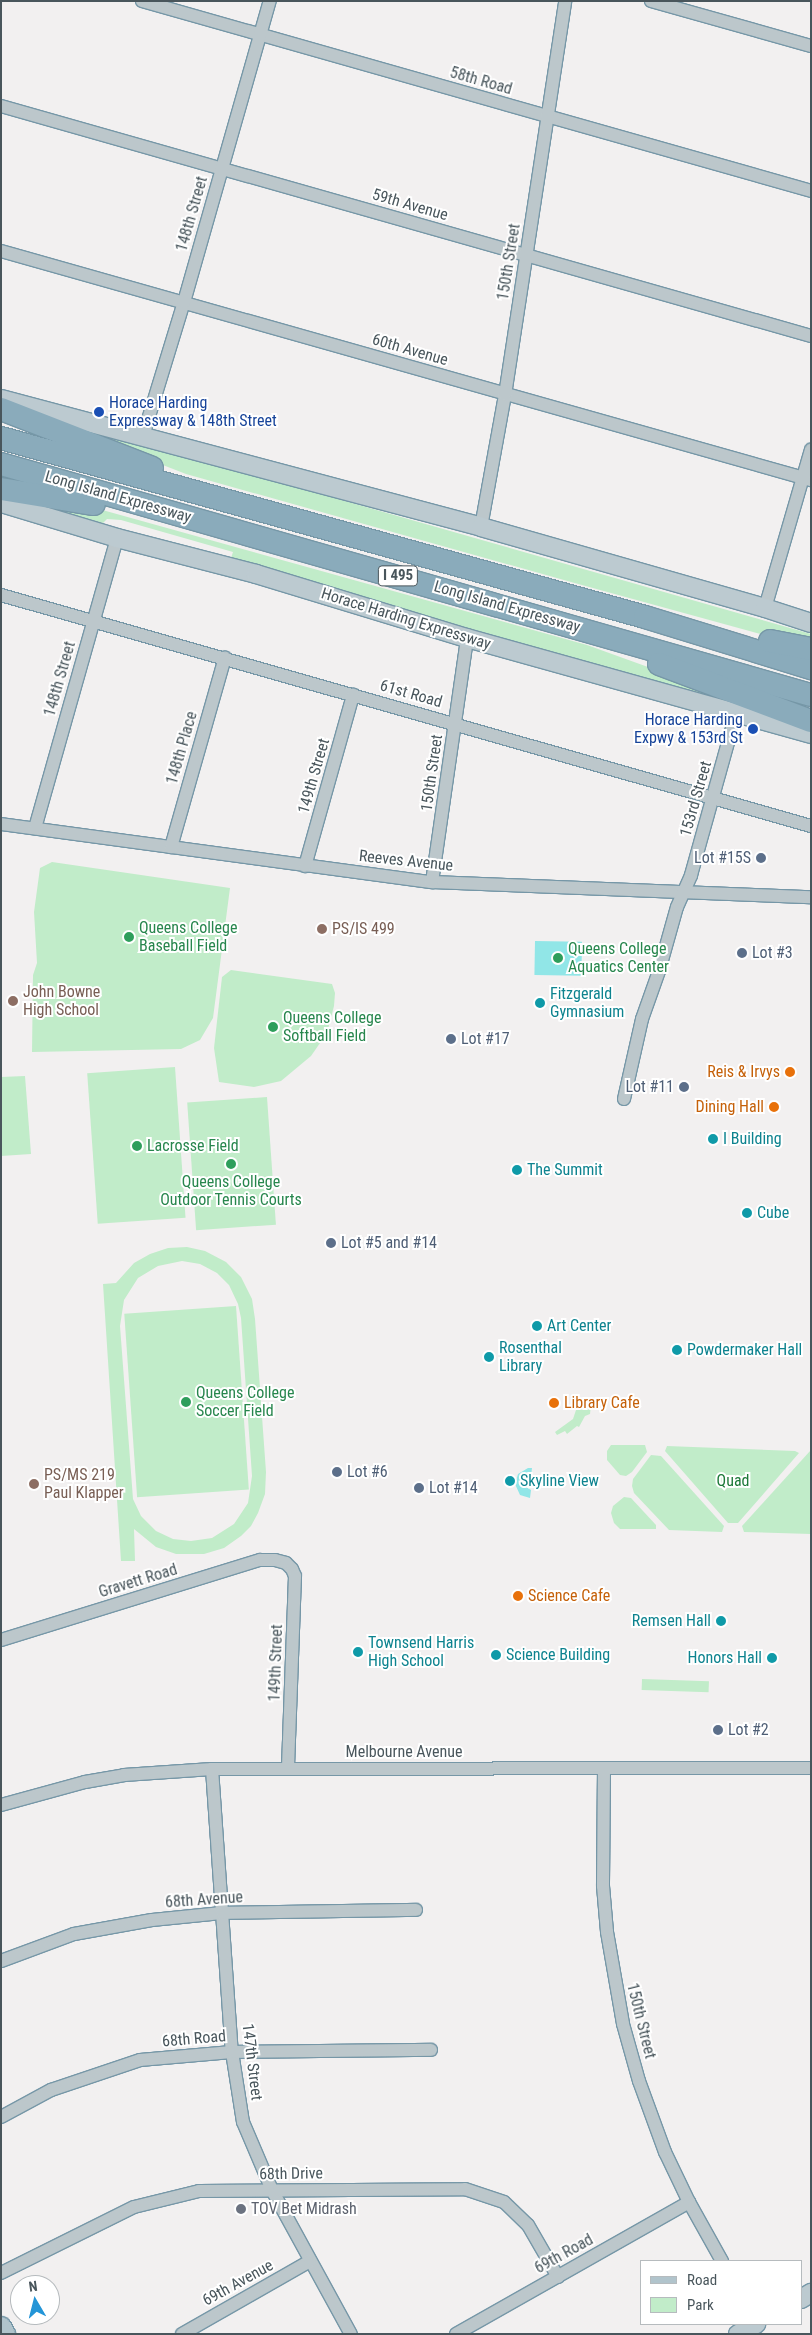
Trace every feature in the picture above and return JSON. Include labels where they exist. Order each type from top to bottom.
[{"type":"highway","points":[[1,409],[149,466],[225,502]]},
{"type":"highway","name":"Long Island Expressway","points":[[1,438],[225,502],[645,617],[811,668]]},
{"type":"highway","name":"Long Island Expressway","points":[[1,464],[811,695]]},
{"type":"highway","points":[[1,489],[225,528]]},
{"type":"highway","points":[[645,617],[811,649]]},
{"type":"highway","points":[[571,625],[640,657],[811,721]]},
{"type":"main road","points":[[1,399],[481,527],[765,608],[811,623]]},
{"type":"main road","name":"Horace Harding Expressway","points":[[1,503],[117,538],[256,574],[467,638],[811,734]]},
{"type":"main road","points":[[738,2334],[754,2325]]},
{"type":"main road","points":[[1,2327],[5,2334]]},
{"type":"street","name":"58th Road","points":[[142,1],[811,191]]},
{"type":"street","name":"148th Street","points":[[143,436],[184,302],[270,1]]},
{"type":"street","name":"150th Street","points":[[481,527],[505,395],[565,1]]},
{"type":"street","points":[[651,1],[811,46]]},
{"type":"street","name":"59th Avenue","points":[[1,106],[811,336]]},
{"type":"street","name":"60th Avenue","points":[[1,251],[505,395],[807,478]]},
{"type":"street","points":[[765,608],[807,478],[811,450]]},
{"type":"street","name":"148th Street","points":[[35,828],[117,538]]},
{"type":"street","name":"61st Road","points":[[1,595],[811,826]]},
{"type":"street","name":"150th Street","points":[[432,882],[467,638]]},
{"type":"street","name":"148th Place","points":[[171,847],[225,658]]},
{"type":"street","name":"149th Street","points":[[305,866],[353,695]]},
{"type":"street","name":"153rd Street","points":[[624,1099],[642,1019],[691,875],[736,714]]},
{"type":"street","name":"Reeves Avenue","points":[[1,824],[432,882],[811,897]]},
{"type":"street","name":"Gravett Road","points":[[1,1640],[260,1560],[275,1560],[286,1563]]},
{"type":"street","name":"149th Street","points":[[286,1563],[292,1568],[295,1576],[288,1768]]},
{"type":"street","name":"Melbourne Avenue","points":[[1,1805],[85,1782],[124,1775],[212,1769],[811,1768]]},
{"type":"street","name":"147th Street","points":[[212,1769],[232,2052],[243,2122],[272,2190],[351,2334]]},
{"type":"street","name":"150th Street","points":[[604,1769],[602,1886],[615,1985],[623,2024],[644,2098],[665,2152],[689,2202],[721,2260]]},
{"type":"street","name":"68th Avenue","points":[[1,1961],[74,1934],[101,1928],[222,1913],[416,1910]]},
{"type":"street","name":"68th Road","points":[[1,2118],[51,2090],[140,2060],[232,2052],[431,2050]]},
{"type":"street","name":"68th Drive","points":[[1,2273],[134,2207],[199,2191],[465,2189],[504,2202],[528,2225],[558,2277]]},
{"type":"street","name":"69th Road","points":[[456,2334],[689,2202]]},
{"type":"street","name":"69th Avenue","points":[[182,2334],[310,2261]]},
{"type":"green space","points":[[40,414],[811,634],[811,644],[790,642],[186,474],[39,417]]},
{"type":"green space","points":[[36,505],[88,506],[587,645],[731,697],[729,702],[230,561],[233,552],[121,520],[107,519],[103,523]]},
{"type":"green space","name":"Queens College Baseball Field","points":[[52,862],[230,888],[213,1018],[200,1040],[181,1049],[32,1052],[33,975],[37,963],[34,912],[40,868]]},
{"type":"green space","name":"Queens College Softball Field","points":[[231,970],[332,984],[335,993],[334,1006],[327,1033],[311,1056],[281,1081],[254,1087],[219,1082],[214,1048],[222,977]]},
{"type":"green space","name":"Lacrosse Field","points":[[175,1067],[186,1218],[98,1224],[87,1073]]},
{"type":"green space","points":[[25,1076],[31,1154],[1,1156],[1,1077]]},
{"type":"green space","name":"Queens College Outdoor Tennis Courts","points":[[267,1097],[276,1225],[196,1230],[187,1103]]},
{"type":"green space","points":[[187,1247],[205,1251],[226,1262],[241,1277],[252,1299],[266,1472],[265,1494],[251,1526],[224,1548],[204,1554],[176,1554],[156,1547],[134,1529],[135,1561],[121,1561],[103,1284],[116,1283],[134,1263],[150,1254],[168,1248]],"holes":[[[182,1261],[200,1264],[217,1273],[229,1285],[238,1304],[241,1318],[252,1476],[248,1503],[234,1524],[212,1538],[191,1541],[173,1539],[156,1531],[141,1516],[133,1499],[120,1326],[124,1300],[138,1278],[158,1266]]]},
{"type":"green space","name":"Queens College Soccer Field","points":[[236,1306],[249,1490],[137,1497],[124,1314]]},
{"type":"green space","points":[[582,1400],[589,1400],[591,1405],[590,1414],[585,1416],[579,1427],[577,1426],[567,1434],[565,1431],[557,1435],[555,1432],[573,1419],[577,1407],[582,1406]]},
{"type":"green space","points":[[611,1445],[645,1445],[647,1452],[632,1472],[626,1476],[620,1475],[607,1460],[607,1451]]},
{"type":"green space","name":"Quad","points":[[667,1446],[795,1451],[799,1453],[738,1523],[728,1523],[665,1451]]},
{"type":"green space","points":[[810,1451],[811,1534],[744,1532],[742,1526]]},
{"type":"green space","points":[[651,1455],[661,1456],[724,1526],[722,1532],[669,1530],[634,1493],[633,1479]]},
{"type":"green space","points":[[624,1497],[631,1498],[656,1525],[656,1529],[620,1529],[614,1523],[611,1513],[613,1506]]},
{"type":"green space","points":[[642,1679],[709,1681],[709,1692],[642,1690]]},
{"type":"water","name":"Queens College Aquatics Center","points":[[535,941],[582,942],[581,976],[534,975]]},
{"type":"water","points":[[528,1468],[532,1468],[531,1476],[525,1477],[523,1485],[531,1490],[530,1498],[520,1495],[515,1484],[518,1474]]},
{"type":"place","name":"Horace Harding Expressway & 148th Street","points":[[99,412]]},
{"type":"place","name":"Horace Harding Expwy & 153rd St","points":[[753,729]]},
{"type":"place","name":"Lot #15S","points":[[761,858]]},
{"type":"place","name":"PS/IS 499","points":[[322,929]]},
{"type":"place","name":"Queens College Baseball Field","points":[[129,937]]},
{"type":"place","name":"Lot #3","points":[[742,953]]},
{"type":"place","name":"Queens College Aquatics Center","points":[[558,958]]},
{"type":"place","name":"John Bowne High School","points":[[13,1001]]},
{"type":"place","name":"Fitzgerald Gymnasium","points":[[540,1003]]},
{"type":"place","name":"Queens College Softball Field","points":[[273,1027]]},
{"type":"place","name":"Lot #17","points":[[451,1039]]},
{"type":"place","name":"Reis & Irvys","points":[[790,1072]]},
{"type":"place","name":"Lot #11","points":[[684,1087]]},
{"type":"place","name":"Dining Hall","points":[[774,1107]]},
{"type":"place","name":"I Building","points":[[713,1139]]},
{"type":"place","name":"Lacrosse Field","points":[[137,1146]]},
{"type":"place","name":"Queens College Outdoor Tennis Courts","points":[[231,1164]]},
{"type":"place","name":"The Summit","points":[[517,1170]]},
{"type":"place","name":"Cube","points":[[747,1213]]},
{"type":"place","name":"Lot #5 and #14","points":[[331,1243]]},
{"type":"place","name":"Art Center","points":[[537,1326]]},
{"type":"place","name":"Powdermaker Hall","points":[[677,1350]]},
{"type":"place","name":"Rosenthal Library","points":[[489,1357]]},
{"type":"place","name":"Queens College Soccer Field","points":[[186,1402]]},
{"type":"place","name":"Library Cafe","points":[[554,1403]]},
{"type":"place","name":"Lot #6","points":[[337,1472]]},
{"type":"place","name":"Skyline View","points":[[510,1481]]},
{"type":"place","name":"PS/MS 219 Paul Klapper","points":[[34,1484]]},
{"type":"place","name":"Lot #14","points":[[419,1488]]},
{"type":"place","name":"Science Cafe","points":[[518,1596]]},
{"type":"place","name":"Remsen Hall","points":[[721,1621]]},
{"type":"place","name":"Townsend Harris High School","points":[[358,1652]]},
{"type":"place","name":"Science Building","points":[[496,1655]]},
{"type":"place","name":"Honors Hall","points":[[772,1658]]},
{"type":"place","name":"Lot #2","points":[[718,1730]]},
{"type":"place","name":"TOV Bet Midrash","points":[[241,2209]]}]
